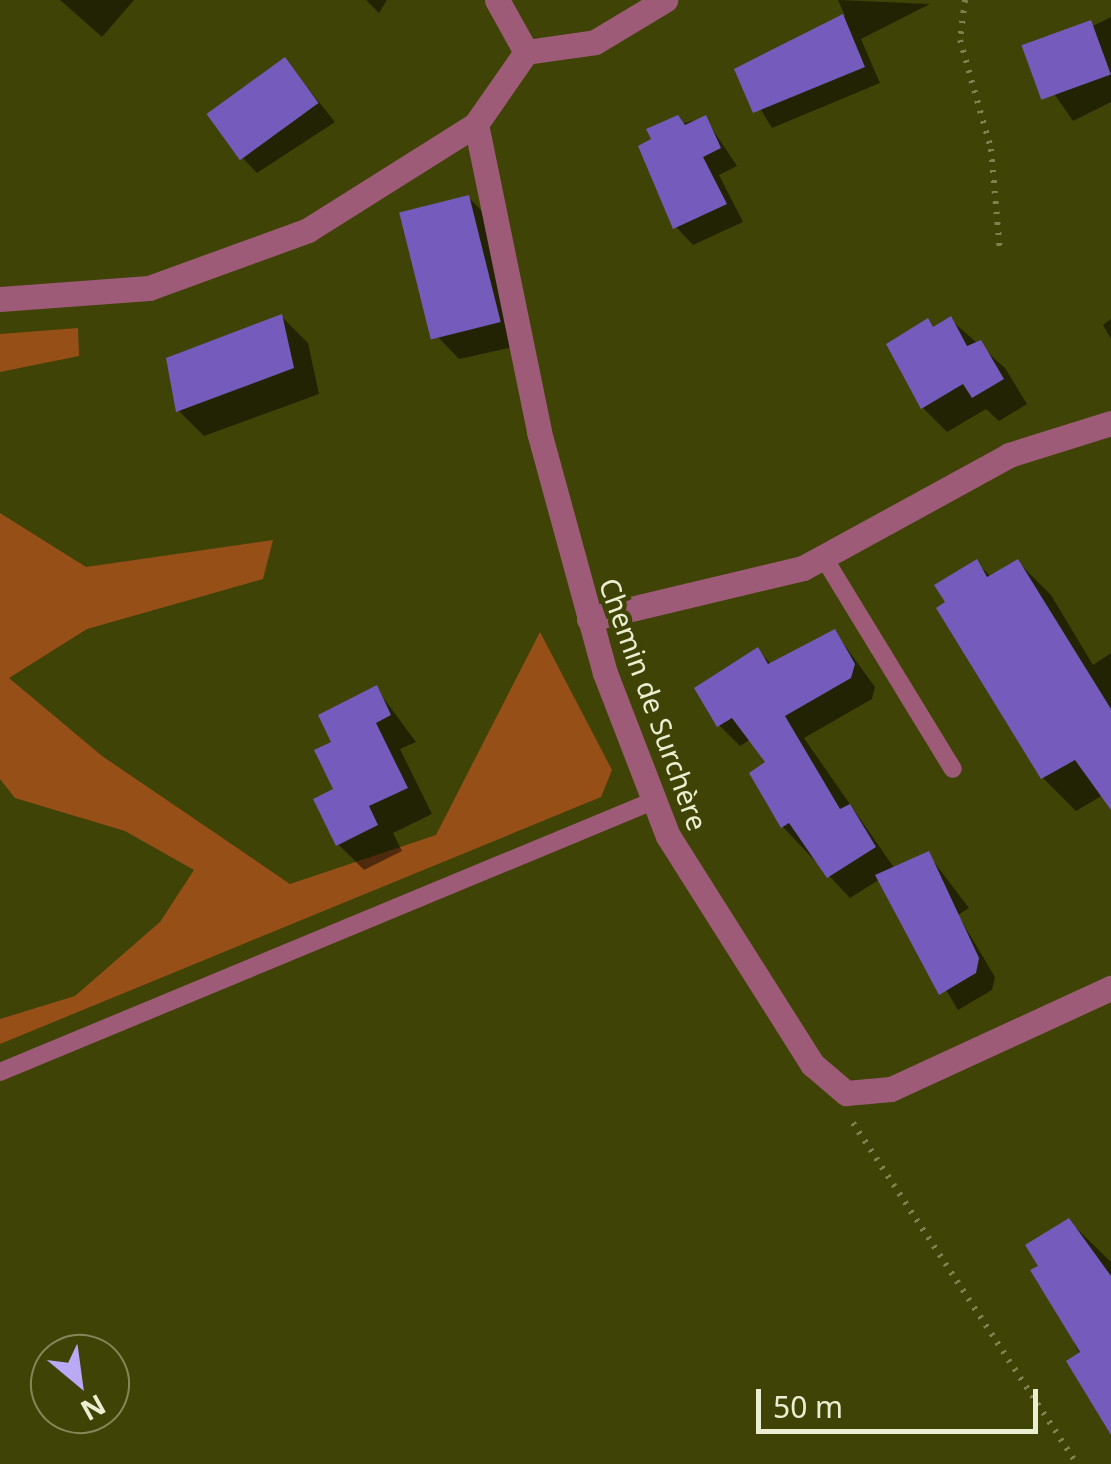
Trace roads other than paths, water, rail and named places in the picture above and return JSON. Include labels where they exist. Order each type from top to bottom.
[{"type":"street","points":[[497,0],[526,52]]},
{"type":"street","points":[[0,298],[149,288],[228,267],[324,221],[476,124],[526,52],[595,42],[665,0]]},
{"type":"street","name":"Chemin de Surchère","points":[[476,124],[539,432],[589,619],[652,801],[709,912],[812,1064],[846,1093],[891,1088],[1111,988]]},
{"type":"street","points":[[589,619],[691,602],[824,558],[1009,455],[1111,423]]},
{"type":"lane","points":[[824,558],[953,769]]},
{"type":"lane","points":[[0,1072],[652,801]]}]
